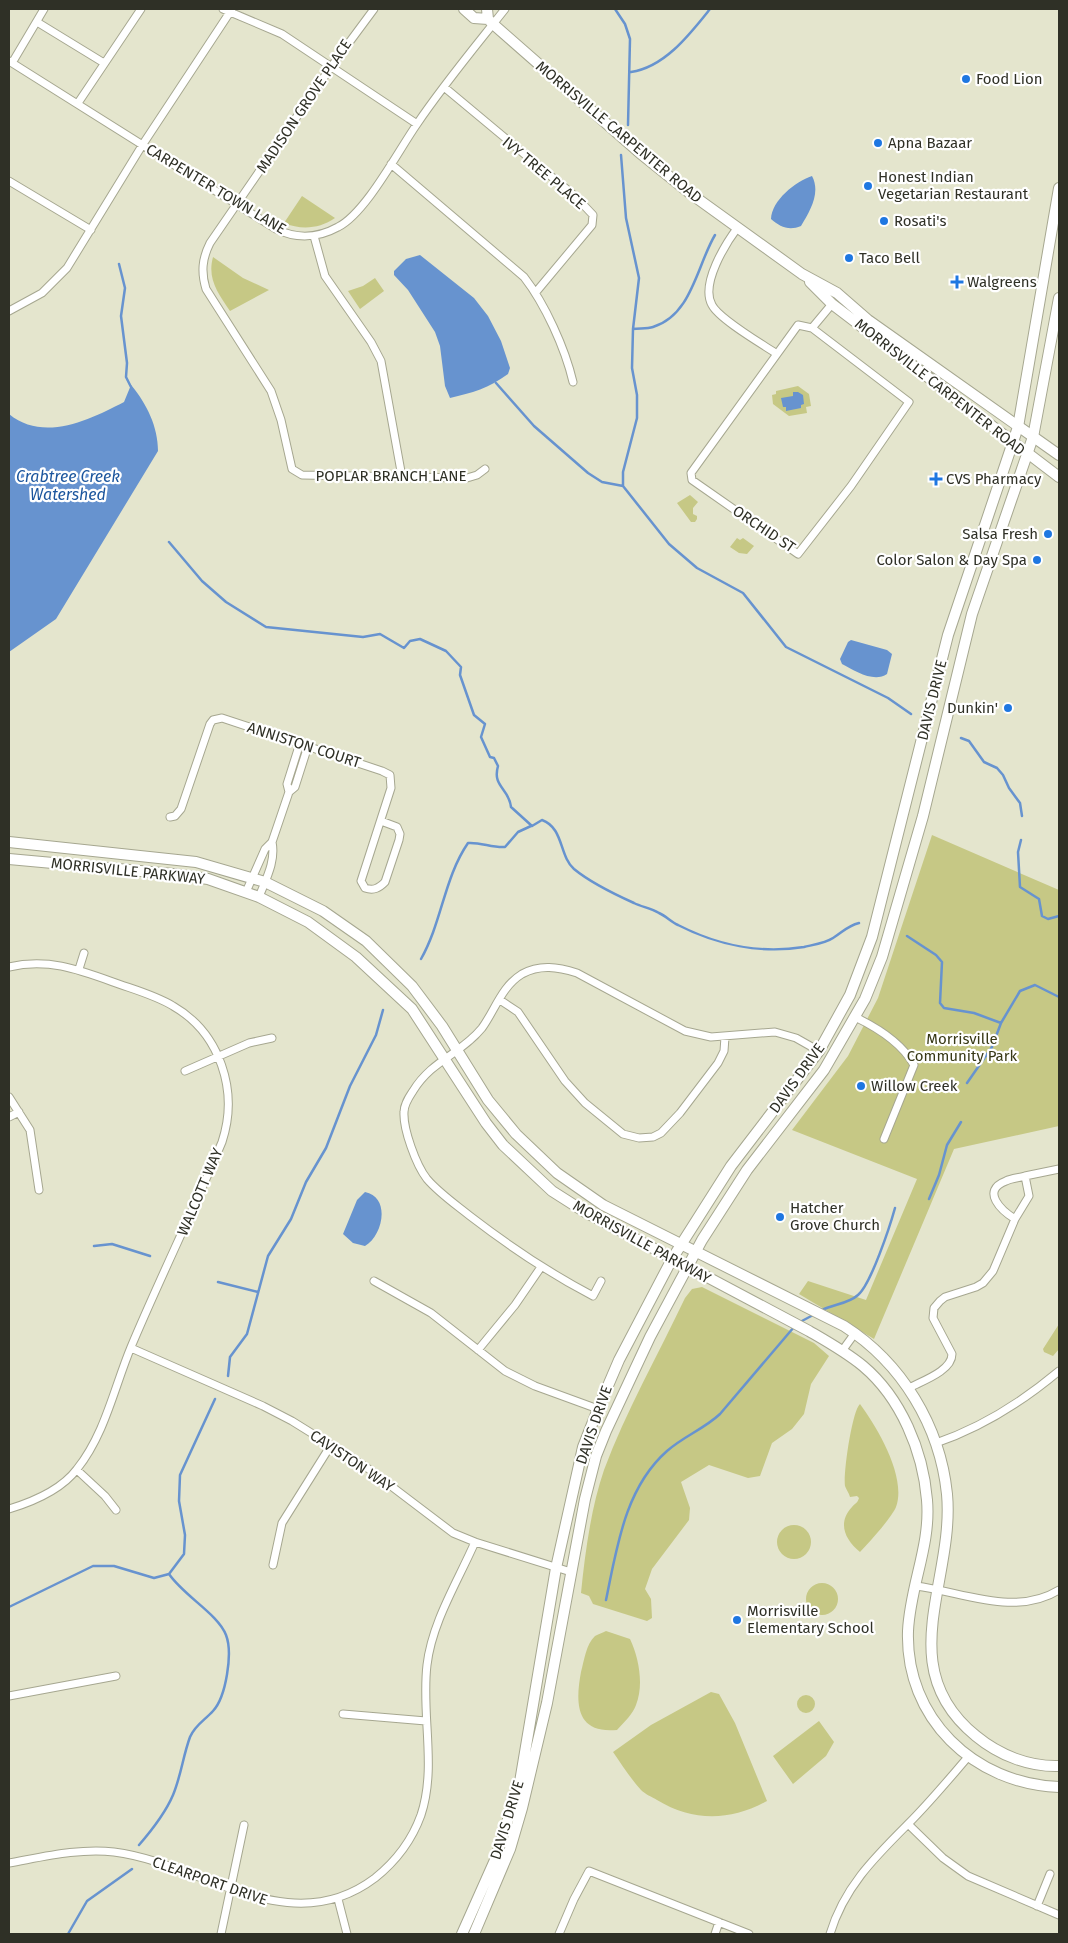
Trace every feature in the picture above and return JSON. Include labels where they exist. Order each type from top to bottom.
[{"type":"main road","name":"MORRISVILLE CARPENTER ROAD","points":[[464,9],[474,18],[489,17],[652,164],[802,274],[836,293],[868,320],[1059,455]]},
{"type":"main road","name":"DAVIS DRIVE","points":[[462,1934],[495,1860],[520,1782],[556,1568],[583,1447],[598,1409],[619,1360],[672,1258],[731,1166],[819,1051],[850,995],[872,937],[948,635],[1018,427],[1059,188]]},
{"type":"main road","name":"MORRISVILLE CARPENTER ROAD","points":[[802,274],[832,304],[1059,478]]},
{"type":"main road","name":"DAVIS DRIVE","points":[[474,1934],[510,1849],[525,1799],[547,1703],[571,1572],[596,1456],[617,1404],[694,1253],[747,1170],[824,1070],[873,982],[890,933],[923,816],[972,614],[1034,436],[1058,318],[1059,298]]},
{"type":"main road","name":"MORRISVILLE PARKWAY","points":[[9,842],[170,858],[212,866],[265,882],[323,912],[383,956],[412,986],[458,1050],[488,1100],[516,1134],[557,1173],[603,1205],[694,1253],[855,1333],[894,1370],[909,1388],[936,1442],[944,1472],[948,1517],[938,1589],[931,1620],[932,1661],[943,1696],[956,1717],[986,1744],[1024,1762],[1059,1766]]},
{"type":"main road","name":"MORRISVILLE PARKWAY","points":[[9,858],[173,874],[208,880],[259,897],[308,922],[356,957],[412,1009],[445,1057],[486,1123],[526,1168],[568,1202],[842,1351],[864,1367],[891,1399],[907,1425],[918,1455],[927,1499],[928,1518],[924,1549],[908,1630],[910,1662],[921,1698],[938,1725],[968,1757],[1002,1776],[1043,1786],[1059,1787]]},
{"type":"street","points":[[10,62],[44,9]]},
{"type":"street","points":[[78,103],[141,9]]},
{"type":"street","name":"MADISON GROVE PLACE","points":[[237,204],[331,67],[374,9]]},
{"type":"street","name":"CARPENTER TOWN LANE","points":[[10,62],[285,233],[314,236],[340,227],[351,218],[444,87],[489,17],[505,9]]},
{"type":"street","points":[[9,311],[32,301],[50,287],[67,268],[228,10],[282,34],[417,124]]},
{"type":"street","points":[[37,22],[104,63]]},
{"type":"street","name":"IVY TREE PLACE","points":[[444,87],[576,196],[593,215],[592,225],[536,292]]},
{"type":"street","points":[[391,164],[518,269],[536,292],[569,367],[573,382]]},
{"type":"street","points":[[9,181],[91,230]]},
{"type":"street","name":"POPLAR BRANCH LANE","points":[[237,204],[207,249],[202,268],[203,280],[206,289],[271,391],[281,420],[292,469],[302,475],[311,476],[467,478],[477,475],[485,469]]},
{"type":"street","points":[[738,227],[727,240],[716,262],[709,296],[712,305],[721,315],[777,354]]},
{"type":"street","points":[[314,236],[325,276],[371,342],[380,361],[402,477]]},
{"type":"street","points":[[812,328],[832,304]]},
{"type":"street","name":"ORCHID ST","points":[[798,325],[812,328],[909,402],[851,486],[798,554],[692,480],[691,473],[798,325]]},
{"type":"street","name":"ANNISTON COURT","points":[[170,816],[175,816],[181,808],[210,724],[218,718],[382,770],[390,775],[393,784],[381,821]]},
{"type":"street","points":[[289,792],[287,784],[300,743]]},
{"type":"street","points":[[259,897],[273,856],[272,842],[289,792],[295,787],[308,746]]},
{"type":"street","points":[[381,821],[397,827],[400,834],[385,882],[381,886],[370,890],[365,888],[361,881],[381,821]]},
{"type":"street","points":[[246,892],[265,849],[272,842]]},
{"type":"street","points":[[79,970],[84,954]]},
{"type":"street","name":"WALCOTT WAY","points":[[9,967],[39,963],[79,970],[172,1005],[198,1026],[218,1056],[228,1092],[229,1107],[226,1129],[204,1185],[131,1348],[99,1432],[77,1470],[56,1487],[9,1508]]},
{"type":"street","points":[[601,1281],[593,1296],[541,1267],[445,1197],[425,1177],[417,1162],[405,1125],[405,1105],[426,1072],[445,1057],[458,1050],[482,1028],[506,988],[523,974],[544,967],[563,968],[685,1031],[711,1037],[725,1037],[753,1032],[775,1032],[796,1038],[819,1051]]},
{"type":"street","points":[[500,1000],[518,1012],[566,1081],[585,1103],[623,1134],[639,1138],[653,1137],[661,1133],[674,1120],[718,1063],[724,1051],[725,1037]]},
{"type":"street","points":[[855,1017],[893,1040],[909,1056],[914,1065],[884,1139]]},
{"type":"street","points":[[185,1071],[249,1043],[272,1038]]},
{"type":"street","points":[[9,1097],[32,1138],[39,1190]]},
{"type":"street","points":[[9,1117],[19,1112]]},
{"type":"street","points":[[1015,1219],[998,1207],[995,1201],[996,1190],[1004,1181],[1059,1169]]},
{"type":"street","points":[[909,1388],[946,1367],[952,1360],[952,1354],[933,1318],[934,1308],[945,1297],[976,1287],[989,1277],[1015,1219],[1028,1196],[1025,1176]]},
{"type":"street","points":[[478,1350],[541,1267]]},
{"type":"street","points":[[374,1281],[431,1313],[478,1350],[520,1379],[598,1409]]},
{"type":"street","points":[[842,1351],[855,1333]]},
{"type":"street","name":"CAVISTON WAY","points":[[131,1348],[263,1406],[366,1467],[441,1525],[475,1542],[571,1572]]},
{"type":"street","points":[[936,1442],[998,1415],[1027,1397],[1059,1371]]},
{"type":"street","points":[[273,1565],[282,1523],[331,1445]]},
{"type":"street","points":[[77,1470],[105,1496],[116,1510]]},
{"type":"street","name":"CLEARPORT DRIVE","points":[[9,1863],[81,1851],[114,1852],[150,1860],[268,1902],[292,1905],[309,1905],[338,1899],[369,1882],[382,1872],[401,1851],[416,1828],[424,1804],[428,1780],[426,1674],[430,1647],[439,1621],[475,1542]]},
{"type":"street","points":[[916,1586],[1012,1604],[1034,1602],[1059,1590]]},
{"type":"street","points":[[9,1696],[116,1676]]},
{"type":"street","points":[[343,1714],[426,1721]]},
{"type":"street","points":[[830,1934],[843,1901],[859,1875],[968,1757]]},
{"type":"street","points":[[908,1824],[943,1858],[968,1876],[1059,1915]]},
{"type":"street","points":[[221,1934],[244,1825]]},
{"type":"street","points":[[559,1934],[574,1899],[590,1871],[749,1934]]},
{"type":"street","points":[[1037,1906],[1050,1874]]},
{"type":"street","points":[[338,1899],[347,1934]]},
{"type":"street","points":[[715,1934],[719,1922]]},
{"type":"green space","points":[[302,196],[335,218],[329,222],[310,227],[297,227],[284,223]]},
{"type":"green space","points":[[213,257],[243,278],[269,290],[230,311],[215,286],[211,272]]},
{"type":"green space","points":[[375,278],[384,291],[360,309],[348,291],[363,286]]},
{"type":"green space","points":[[798,386],[809,394],[811,406],[806,407],[807,413],[789,416],[773,404],[772,395],[776,394],[776,391]]},
{"type":"green space","points":[[690,495],[698,502],[693,508],[693,514],[697,516],[695,522],[691,522],[677,503]]},
{"type":"green space","points":[[737,538],[740,540],[743,538],[754,546],[747,554],[739,553],[730,547]]},
{"type":"green space","name":"Morrisville Community Park","points":[[932,835],[1059,890],[1059,1126],[954,1149],[874,1339],[799,1294],[808,1281],[866,1300],[917,1179],[792,1130],[848,1056],[878,998]]},
{"type":"green space","points":[[702,1287],[814,1343],[829,1356],[811,1384],[804,1414],[792,1429],[772,1443],[760,1476],[748,1478],[709,1465],[681,1482],[690,1508],[689,1520],[652,1569],[645,1589],[651,1599],[652,1618],[647,1621],[593,1604],[589,1596],[581,1593],[589,1531],[595,1500],[604,1470],[622,1426],[685,1298],[692,1289]]},
{"type":"green space","points":[[1059,1324],[1059,1349],[1053,1356],[1044,1352],[1043,1349]]},
{"type":"green space","points":[[860,1404],[889,1453],[897,1481],[898,1495],[894,1511],[860,1552],[847,1537],[844,1525],[847,1513],[859,1498],[857,1496],[850,1497],[845,1486],[845,1479],[851,1430]]},
{"type":"green space","points":[[794,1525],[801,1526],[806,1530],[810,1535],[810,1549],[806,1554],[801,1558],[794,1559],[787,1558],[782,1554],[778,1549],[777,1542],[778,1535],[782,1530],[787,1526]]},
{"type":"green space","points":[[822,1583],[828,1584],[833,1588],[837,1593],[837,1605],[833,1610],[828,1614],[822,1615],[816,1614],[811,1610],[807,1605],[806,1599],[807,1593],[811,1588],[816,1584]]},
{"type":"green space","points":[[606,1631],[630,1639],[636,1655],[640,1680],[640,1689],[635,1708],[617,1730],[603,1730],[593,1727],[581,1715],[579,1705],[579,1684],[587,1648],[595,1636]]},
{"type":"green space","points":[[711,1692],[719,1694],[735,1723],[767,1801],[740,1812],[712,1816],[684,1812],[644,1793],[613,1752],[651,1725]]},
{"type":"green space","points":[[802,1695],[810,1695],[815,1700],[813,1711],[802,1713],[797,1708],[797,1700]]},
{"type":"green space","points":[[819,1721],[834,1742],[826,1756],[793,1784],[773,1756]]},
{"type":"water","points":[[812,176],[815,195],[811,208],[801,226],[785,227],[771,219],[775,205],[780,199],[792,187]]},
{"type":"water","points":[[420,255],[474,298],[488,316],[501,341],[510,368],[508,374],[480,389],[450,398],[445,386],[440,346],[435,332],[408,290],[394,275],[394,271],[406,259]]},
{"type":"water","name":"Crabtree Creek Watershed","points":[[131,385],[142,400],[154,425],[158,451],[56,619],[9,652],[9,414],[23,423],[37,427],[67,425],[97,415],[124,402]]},
{"type":"water","points":[[793,392],[803,395],[804,404],[801,405],[801,408],[786,411],[781,398],[793,396]]},
{"type":"water","points":[[851,640],[887,650],[892,654],[887,674],[870,677],[842,664],[840,659],[848,642]]},
{"type":"water","points":[[365,1192],[373,1195],[378,1201],[382,1217],[376,1234],[365,1246],[353,1243],[343,1234],[357,1200]]},
{"type":"waterway","points":[[615,9],[625,24],[630,39],[628,125]]},
{"type":"waterway","points":[[631,72],[655,64],[666,56],[685,39],[710,9]]},
{"type":"waterway","points":[[621,155],[626,218],[639,278],[633,329],[632,368],[637,395],[637,418],[623,472],[623,486],[669,544],[697,568],[743,593],[786,647],[888,698],[911,714]]},
{"type":"waterway","points":[[633,329],[653,327],[666,321],[677,312],[692,288],[715,235]]},
{"type":"waterway","points":[[119,264],[125,288],[121,316],[127,363],[126,377],[131,387]]},
{"type":"waterway","points":[[496,383],[534,426],[588,473],[602,482],[623,486]]},
{"type":"waterway","points":[[169,542],[202,581],[226,602],[266,627],[363,637],[380,634],[404,648],[410,641],[420,639],[446,651],[461,667],[460,675],[474,715],[485,724],[481,737],[490,757],[494,758],[498,766],[497,779],[510,801],[511,807],[532,826],[542,820],[549,824],[558,836],[566,857],[574,869],[603,888],[656,911],[675,924],[693,932],[724,943],[740,946],[772,949],[804,947],[830,940],[848,927],[859,923]]},
{"type":"waterway","points":[[961,738],[969,741],[984,762],[997,768],[1003,775],[1009,788],[1020,803],[1022,816]]},
{"type":"waterway","points":[[421,959],[434,930],[453,871],[468,843],[505,847],[518,832],[531,826]]},
{"type":"waterway","points":[[1021,840],[1018,852],[1020,887],[1039,899],[1042,916],[1048,919],[1059,916]]},
{"type":"waterway","points":[[907,936],[936,955],[942,962],[940,1003],[944,1008],[974,1013],[1001,1023],[1020,991],[1035,985],[1059,997]]},
{"type":"waterway","points":[[228,1376],[230,1357],[247,1334],[268,1256],[291,1219],[306,1182],[326,1148],[350,1086],[376,1035],[383,1010]]},
{"type":"waterway","points":[[967,1083],[992,1047],[1001,1023]]},
{"type":"waterway","points":[[929,1199],[939,1175],[947,1145],[961,1122]]},
{"type":"waterway","points":[[822,1310],[850,1300],[863,1289],[879,1254],[895,1208]]},
{"type":"waterway","points":[[94,1246],[112,1244],[150,1256]]},
{"type":"waterway","points":[[218,1282],[258,1292]]},
{"type":"waterway","points":[[800,1322],[815,1314]]},
{"type":"waterway","points":[[606,1600],[619,1539],[632,1500],[641,1482],[667,1451],[720,1414],[794,1327]]},
{"type":"waterway","points":[[9,1607],[93,1566],[114,1566],[154,1578],[169,1574],[184,1554],[185,1535],[179,1501],[180,1475],[215,1399]]},
{"type":"waterway","points":[[139,1845],[158,1822],[170,1802],[190,1737],[218,1704],[222,1696],[227,1674],[229,1652],[226,1635],[222,1627],[169,1574]]},
{"type":"waterway","points":[[68,1934],[87,1901],[132,1869]]},
{"type":"place","name":"Food Lion","points":[[966,79]]},
{"type":"place","name":"Apna Bazaar","points":[[878,143]]},
{"type":"place","name":"Honest Indian Vegetarian Restaurant","points":[[868,186]]},
{"type":"place","name":"Rosati's","points":[[884,221]]},
{"type":"place","name":"Taco Bell","points":[[849,258]]},
{"type":"place","name":"Walgreens","points":[[957,282]]},
{"type":"place","name":"CVS Pharmacy","points":[[936,479]]},
{"type":"place","name":"Salsa Fresh","points":[[1048,534]]},
{"type":"place","name":"Color Salon & Day Spa","points":[[1037,560]]},
{"type":"place","name":"Dunkin'","points":[[1008,708]]},
{"type":"place","name":"Willow Creek","points":[[861,1086]]},
{"type":"place","name":"Hatcher Grove Church","points":[[780,1217]]},
{"type":"place","name":"Morrisville Elementary School","points":[[737,1620]]}]
